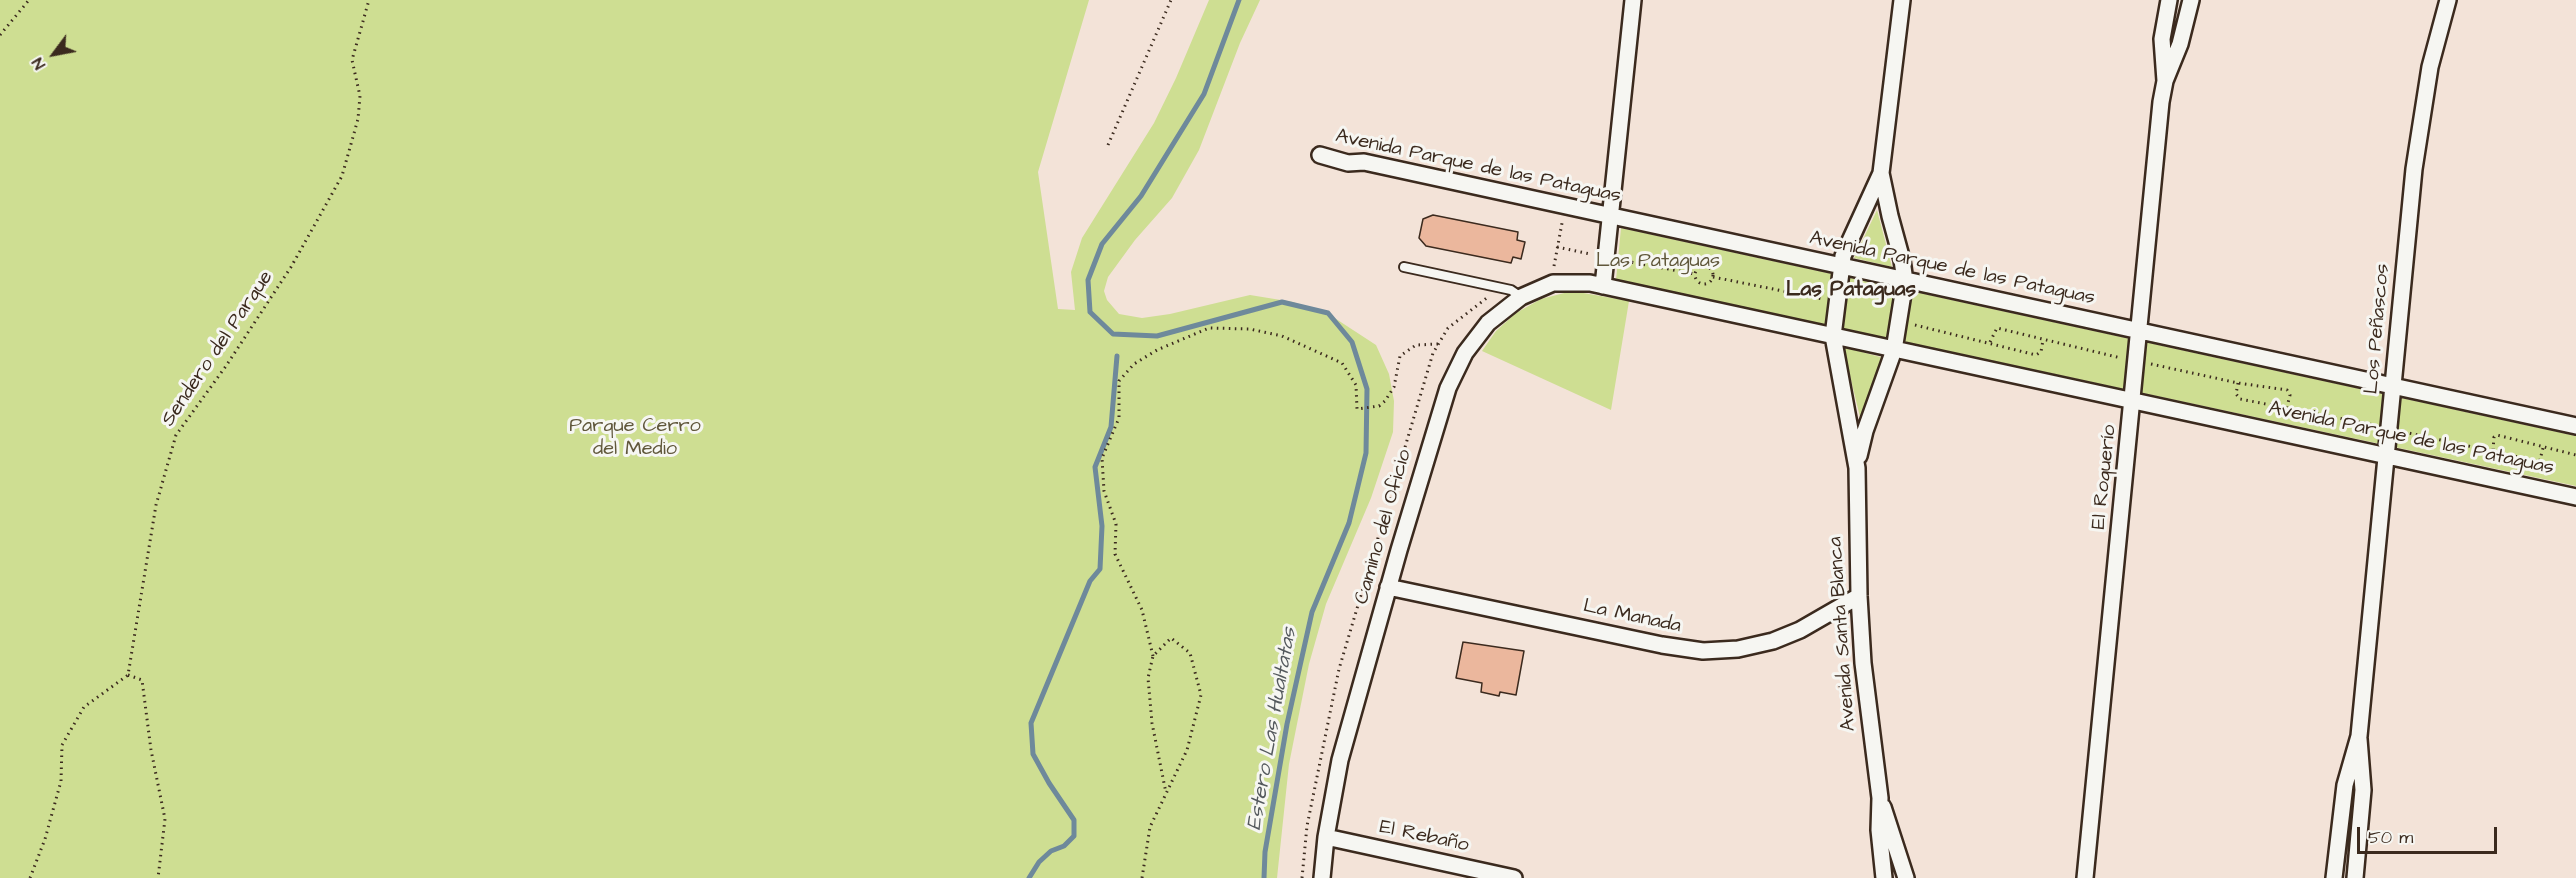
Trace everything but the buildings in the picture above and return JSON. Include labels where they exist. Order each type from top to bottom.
[{"type":"street","points":[[1603,286],[1633,0]]},
{"type":"street","name":"Avenida Santa Blanca","points":[[1884,878],[1879,830],[1880,798],[1867,703],[1859,596],[1857,468],[1833,336],[1840,267],[1846,247],[1881,174],[1902,0]]},
{"type":"street","name":"El Roquerío","points":[[2085,878],[2165,81],[2162,39],[2169,0]]},
{"type":"street","name":"El Roquerío","points":[[2165,81],[2178,50],[2191,0]]},
{"type":"street","name":"Los Peñascos","points":[[2355,878],[2363,790],[2359,736],[2414,169],[2420,122],[2436,38],[2448,0]]},
{"type":"street","name":"Avenida Parque de las Pataguas","points":[[1320,155],[1348,162],[1364,162],[2576,426]]},
{"type":"street","name":"Avenida Santa Blanca","points":[[1857,468],[1865,431],[1894,350],[1905,280],[1881,174]]},
{"type":"street","name":"Camino del Oficio","points":[[1322,878],[1326,837],[1340,760],[1388,587],[1442,406],[1455,370],[1488,323],[1521,297],[1553,283],[1580,282],[1603,286]]},
{"type":"street","name":"Avenida Parque de las Pataguas","points":[[1603,286],[2576,497]]},
{"type":"street","name":"La Manada","points":[[1388,587],[1675,648],[1703,651],[1738,649],[1773,641],[1800,630],[1859,596]]},
{"type":"street","name":"Los Peñascos","points":[[2334,878],[2344,784],[2359,736]]},
{"type":"street","name":"Avenida Santa Blanca","points":[[1880,798],[1905,876]]},
{"type":"street","name":"El Rebaño","points":[[1326,837],[1514,878]]},
{"type":"street","points":[[1889,878],[1905,876]]},
{"type":"lane","points":[[1404,267],[1511,290],[1521,297]]},
{"type":"path","points":[[0,35],[28,0]]},
{"type":"path","name":"Sendero del Parque","points":[[128,675],[156,505],[176,435],[226,366],[291,267],[342,176],[358,119],[360,96],[352,60],[369,0]]},
{"type":"path","points":[[1108,145],[1171,0]]},
{"type":"path","points":[[1553,283],[1565,206]]},
{"type":"path","points":[[1557,247],[1695,274]]},
{"type":"path","points":[[1705,266],[1710,269],[1713,277],[1710,282],[1701,284],[1696,280],[1695,274],[1700,267],[1705,266]]},
{"type":"path","points":[[1713,277],[1837,302]]},
{"type":"path","points":[[1898,322],[1990,342],[2036,355],[2041,352],[2043,340]]},
{"type":"path","points":[[1166,793],[1152,723],[1148,678],[1153,656],[1142,610],[1115,554],[1116,524],[1104,491],[1102,458],[1119,418],[1119,381],[1134,364],[1157,350],[1209,328],[1250,329],[1282,336],[1342,363],[1356,385],[1357,409],[1378,406],[1385,401],[1394,387],[1400,356],[1416,345],[1438,344]]},
{"type":"path","points":[[2492,450],[2494,437],[2497,435],[2576,455]]},
{"type":"path","points":[[1142,878],[1150,827],[1186,750],[1201,696],[1190,654],[1171,638],[1153,656]]},
{"type":"path","points":[[30,878],[45,839],[61,782],[62,745],[84,707],[128,675],[142,680],[151,750],[165,819],[158,878]]},
{"type":"green space","name":"Parque Cerro del Medio","points":[[0,0],[1089,0],[1038,172],[1058,309],[1075,310],[1071,272],[1082,238],[1154,123],[1209,0],[1260,0],[1240,43],[1199,150],[1172,198],[1135,240],[1108,277],[1104,291],[1107,300],[1119,314],[1142,318],[1170,314],[1250,295],[1293,302],[1330,315],[1376,345],[1389,374],[1394,401],[1393,432],[1371,498],[1326,604],[1309,664],[1289,764],[1277,878],[0,878]]},
{"type":"green space","points":[[1877,210],[1892,267],[1854,258]]},
{"type":"green space","name":"Las Pataguas","points":[[1621,228],[2576,436],[2576,486],[1616,280]]},
{"type":"green space","points":[[1572,291],[1629,301],[1611,410],[1482,351],[1496,331],[1516,313],[1541,299]]},
{"type":"green space","points":[[1843,347],[1884,358],[1860,417]]},
{"type":"waterway","name":"Estero Las Hualtatas","points":[[1239,0],[1204,94],[1141,196],[1102,244],[1088,280],[1090,312],[1113,334],[1157,336],[1282,302],[1328,313],[1352,342],[1367,389],[1366,453],[1349,523],[1312,612],[1287,724],[1265,852],[1264,878]]},
{"type":"waterway","points":[[1029,878],[1039,862],[1051,851],[1064,846],[1074,836],[1074,820],[1033,754],[1031,723],[1090,581],[1100,569],[1102,526],[1095,467],[1111,427],[1117,356]]},
{"type":"district","name":"Las Pataguas","points":[[1851,291]]}]
